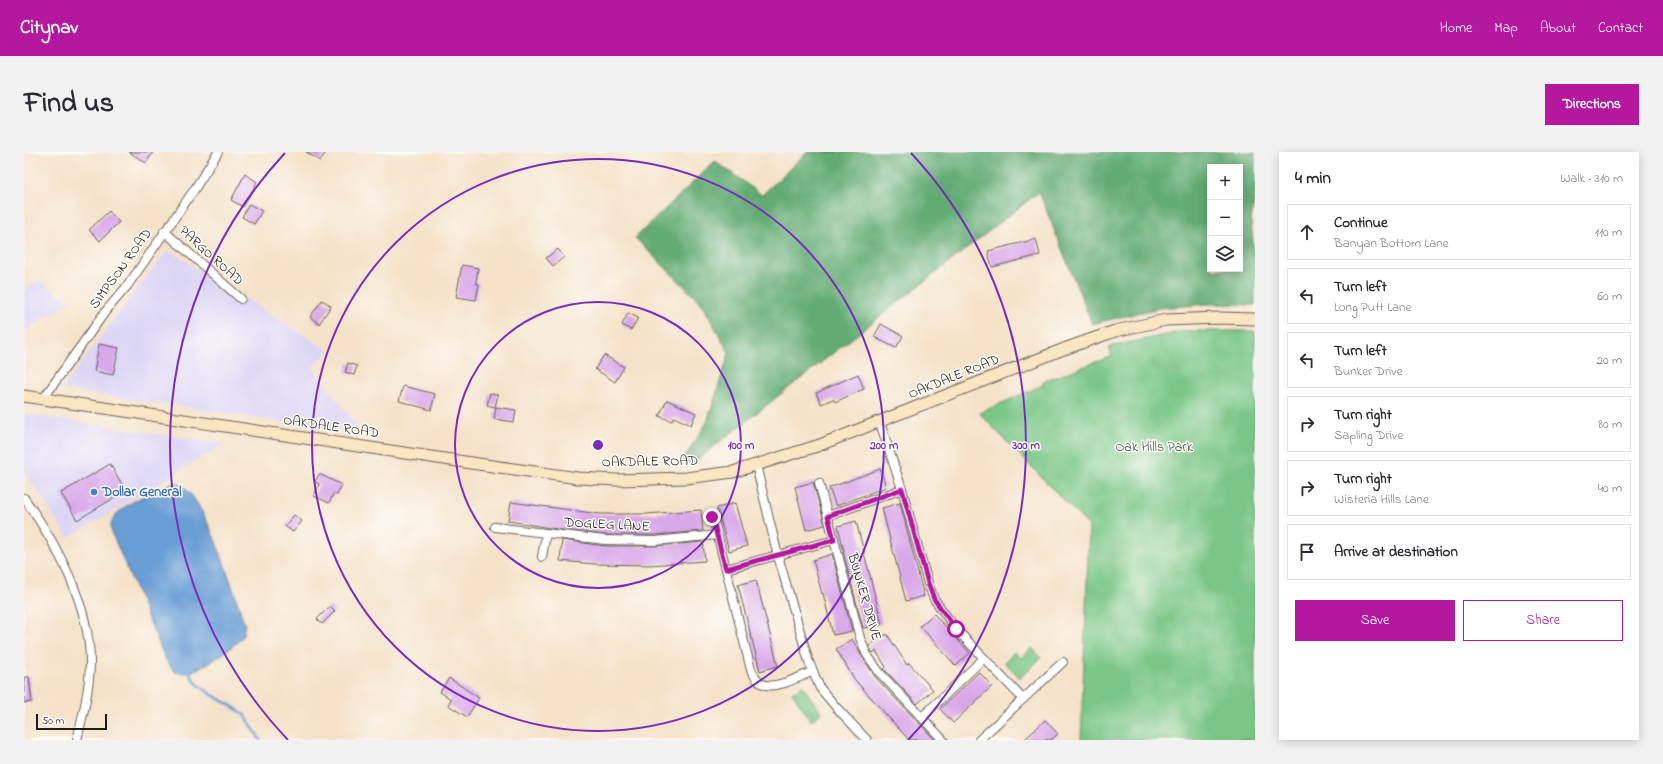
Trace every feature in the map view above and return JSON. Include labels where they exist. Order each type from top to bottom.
[{"type":"main road","name":"OAKDALE ROAD","points":[[24,396],[578,478],[617,480],[686,478],[733,472],[817,446],[880,423],[1064,349],[1115,331],[1166,320],[1219,318],[1255,319]]},
{"type":"street","name":"SIMPSON ROAD","points":[[43,399],[105,312],[128,285],[164,231],[194,190],[218,152]]},
{"type":"street","name":"PARGO ROAD","points":[[164,231],[240,299]]},
{"type":"street","points":[[880,423],[902,489],[928,583],[934,599],[956,629],[1023,699]]},
{"type":"street","points":[[756,466],[778,556],[813,671],[820,688],[867,740]]},
{"type":"street","name":"BUNKER DRIVE","points":[[819,482],[860,638],[867,655],[880,673],[943,740]]},
{"type":"street","points":[[828,516],[902,489]]},
{"type":"street","points":[[24,498],[51,540],[62,561],[77,597],[88,633],[90,665],[88,690],[77,740]]},
{"type":"street","points":[[712,517],[751,670],[756,679],[763,684],[770,686],[800,678],[813,671]]},
{"type":"street","name":"DOGLEG LANE","points":[[495,527],[605,540],[655,541],[717,535]]},
{"type":"street","points":[[542,557],[546,534]]},
{"type":"street","points":[[726,569],[834,540]]},
{"type":"street","points":[[922,717],[984,658]]},
{"type":"street","points":[[979,740],[1063,662]]},
{"type":"shaded area","points":[[168,250],[329,351],[312,367],[364,434],[62,389],[141,283]]},
{"type":"shaded area","points":[[39,281],[70,302],[24,331],[24,290]]},
{"type":"shaded area","points":[[24,414],[224,444],[68,538],[24,471]]},
{"type":"green space","points":[[807,152],[1255,152],[1255,193],[1251,221],[1255,261],[1255,305],[1209,304],[1159,308],[1092,324],[1039,192],[693,463],[681,463],[707,422],[729,353],[702,304],[635,238],[715,161],[762,195]]},
{"type":"green space","name":"Oak Hills Park","points":[[1184,331],[1255,331],[1255,740],[1081,740],[1089,526],[979,413],[1043,385],[1042,382],[1112,356],[1109,347]]},
{"type":"green space","points":[[1032,648],[1041,658],[1020,678],[1004,662],[1014,652],[1021,658]]},
{"type":"green space","points":[[803,686],[810,697],[808,698],[809,700],[811,698],[822,712],[811,721],[792,692]]},
{"type":"water","points":[[176,483],[187,490],[198,504],[208,524],[218,546],[245,625],[242,637],[231,648],[203,666],[185,673],[175,671],[166,660],[113,537],[111,527],[113,518],[126,506],[170,484]]},
{"type":"building","points":[[129,152],[153,152],[146,163]]},
{"type":"building","points":[[306,152],[326,152],[320,161]]},
{"type":"building","points":[[245,174],[257,182],[243,207],[231,200]]},
{"type":"building","points":[[249,204],[262,211],[254,224],[242,217]]},
{"type":"building","points":[[109,211],[119,222],[100,241],[89,230]]},
{"type":"building","points":[[1036,239],[1040,255],[992,267],[988,251]]},
{"type":"building","points":[[558,249],[564,257],[553,266],[546,258]]},
{"type":"building","points":[[462,265],[478,268],[476,283],[479,284],[476,300],[456,297]]},
{"type":"building","points":[[322,300],[331,306],[319,324],[310,317]]},
{"type":"building","points":[[628,313],[638,318],[631,330],[622,325]]},
{"type":"building","points":[[881,324],[903,336],[896,348],[874,337]]},
{"type":"building","points":[[99,344],[119,348],[113,375],[94,371]]},
{"type":"building","points":[[604,355],[624,367],[615,382],[595,369]]},
{"type":"building","points":[[348,363],[357,366],[354,375],[345,372]]},
{"type":"building","points":[[858,374],[864,389],[835,402],[833,399],[821,404],[816,393]]},
{"type":"building","points":[[403,386],[435,394],[431,410],[399,401]]},
{"type":"building","points":[[490,393],[498,395],[495,407],[487,405]]},
{"type":"building","points":[[667,400],[696,413],[691,425],[674,417],[672,421],[659,416]]},
{"type":"building","points":[[496,407],[516,410],[514,422],[494,419]]},
{"type":"building","name":"Dollar General","points":[[110,464],[126,491],[77,520],[61,493]]},
{"type":"building","points":[[880,469],[886,487],[836,506],[829,488]]},
{"type":"building","points":[[319,474],[342,485],[337,495],[334,493],[329,503],[314,496],[319,484],[315,482]]},
{"type":"building","points":[[813,482],[825,525],[806,530],[795,487]]},
{"type":"building","points":[[511,502],[600,514],[646,514],[701,510],[703,531],[655,535],[605,535],[563,530],[508,521]]},
{"type":"building","points":[[735,503],[747,546],[729,551],[717,508]]},
{"type":"building","points":[[900,503],[924,596],[906,601],[882,508]]},
{"type":"building","points":[[294,515],[302,521],[293,532],[285,526]]},
{"type":"building","points":[[856,521],[882,624],[863,628],[838,526]]},
{"type":"building","points":[[562,540],[605,546],[655,546],[703,542],[705,561],[649,565],[595,564],[560,561]]},
{"type":"building","points":[[832,554],[852,631],[833,635],[813,560]]},
{"type":"building","points":[[756,580],[778,666],[760,671],[738,585]]},
{"type":"building","points":[[330,606],[335,611],[322,624],[317,619]]},
{"type":"building","points":[[934,614],[970,653],[956,666],[920,626]]},
{"type":"building","points":[[887,634],[907,665],[909,663],[933,690],[917,704],[884,669],[886,667],[876,651],[873,653],[869,646]]},
{"type":"building","points":[[852,639],[875,677],[935,740],[909,740],[855,680],[836,649]]},
{"type":"building","points":[[979,672],[992,686],[953,723],[940,709]]},
{"type":"building","points":[[24,677],[29,677],[32,702],[24,703]]},
{"type":"building","points":[[449,678],[479,698],[467,717],[448,705],[451,699],[440,692]]},
{"type":"building","points":[[1045,720],[1058,734],[1051,740],[1024,740]]},
{"type":"waterway","points":[[190,669],[191,676],[203,689],[237,709],[245,716],[260,740]]},
{"type":"place","name":"Dollar General","points":[[94,492]]},
{"type":"route","points":[[712,517],[726,569],[834,540],[828,516],[902,489],[928,583],[934,599],[956,629]]}]
